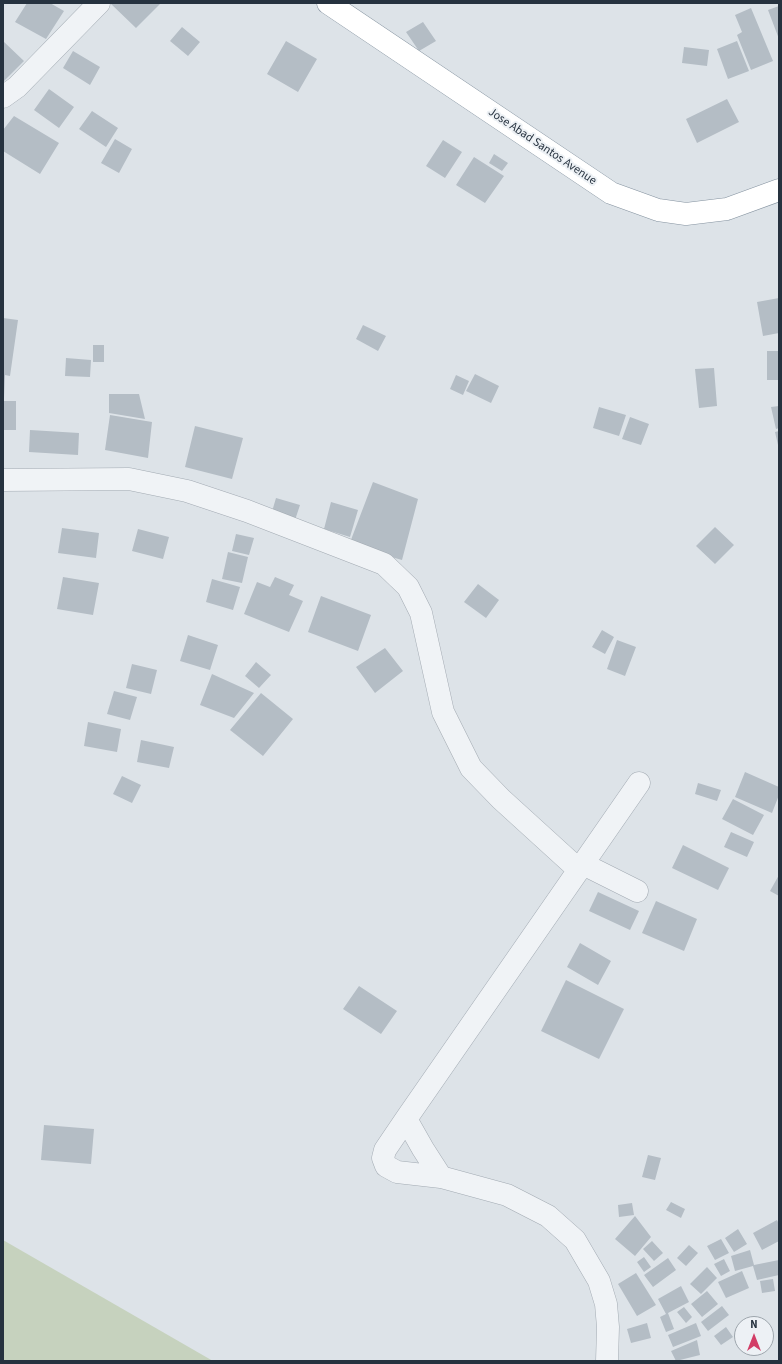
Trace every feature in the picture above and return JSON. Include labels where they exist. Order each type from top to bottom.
[{"type":"highway","name":"Jose Abad Santos Avenue","points":[[328,3],[612,193],[658,210],[686,214],[727,209],[779,190]]},
{"type":"street","points":[[3,97],[17,87],[99,3]]},
{"type":"street","points":[[3,480],[128,479],[187,491],[247,511],[384,564],[408,586],[421,613],[443,712],[471,768],[501,799],[581,867],[637,891]]},
{"type":"street","points":[[607,1361],[608,1327],[606,1304],[599,1281],[575,1240],[548,1216],[507,1195],[441,1177],[397,1172],[386,1166],[383,1158],[385,1150],[406,1119],[639,783]]},
{"type":"street","points":[[406,1119],[441,1177]]},
{"type":"green space","points":[[3,1240],[213,1361],[3,1361]]},
{"type":"building","points":[[27,3],[50,3],[64,11],[46,39],[15,22]]},
{"type":"building","points":[[110,3],[161,3],[136,28]]},
{"type":"building","points":[[779,6],[779,39],[768,10]]},
{"type":"building","points":[[751,8],[773,61],[751,70],[737,35],[742,32],[735,15]]},
{"type":"building","points":[[423,22],[436,41],[419,51],[406,32]]},
{"type":"building","points":[[182,27],[200,42],[188,56],[170,41]]},
{"type":"building","points":[[3,41],[24,61],[3,82]]},
{"type":"building","points":[[286,41],[317,59],[298,92],[267,74]]},
{"type":"building","points":[[737,41],[749,71],[728,79],[717,49]]},
{"type":"building","points":[[684,47],[709,50],[707,66],[682,63]]},
{"type":"building","points":[[73,51],[100,67],[90,85],[63,68]]},
{"type":"building","points":[[49,89],[74,107],[59,128],[34,110]]},
{"type":"building","points":[[727,99],[739,122],[697,143],[686,119]]},
{"type":"building","points":[[92,111],[118,128],[106,147],[79,129]]},
{"type":"building","points":[[14,116],[59,143],[40,174],[3,151],[3,130]]},
{"type":"building","points":[[115,139],[132,149],[119,173],[101,163]]},
{"type":"building","points":[[443,140],[462,152],[445,178],[426,166]]},
{"type":"building","points":[[494,154],[508,163],[502,171],[489,163]]},
{"type":"building","points":[[474,157],[504,176],[485,203],[456,185]]},
{"type":"building","points":[[779,298],[779,333],[763,336],[757,302]]},
{"type":"building","points":[[3,318],[18,320],[10,376],[5,375],[4,398],[3,398]]},
{"type":"building","points":[[363,325],[386,336],[378,351],[356,339]]},
{"type":"building","points":[[93,345],[104,345],[104,362],[93,362]]},
{"type":"building","points":[[767,351],[779,351],[779,380],[767,380]]},
{"type":"building","points":[[66,358],[91,360],[90,377],[65,376]]},
{"type":"building","points":[[714,368],[717,406],[699,408],[695,369]]},
{"type":"building","points":[[475,374],[499,386],[491,403],[466,391]]},
{"type":"building","points":[[456,375],[469,381],[463,395],[450,389]]},
{"type":"building","points":[[109,394],[139,394],[145,419],[109,413]]},
{"type":"building","points":[[3,401],[16,401],[16,430],[3,430]]},
{"type":"building","points":[[779,406],[779,428],[776,429],[771,407]]},
{"type":"building","points":[[599,407],[626,415],[619,436],[593,428]]},
{"type":"building","points":[[110,415],[152,422],[148,458],[105,450]]},
{"type":"building","points":[[630,417],[649,424],[641,445],[622,439]]},
{"type":"building","points":[[195,426],[243,438],[232,479],[185,467]]},
{"type":"building","points":[[30,430],[79,433],[78,455],[29,452]]},
{"type":"building","points":[[779,431],[779,445],[778,445],[775,432]]},
{"type":"building","points":[[373,482],[418,499],[402,560],[349,545]]},
{"type":"building","points":[[276,498],[300,505],[294,523],[271,515]]},
{"type":"building","points":[[331,502],[358,510],[350,537],[324,529]]},
{"type":"building","points":[[715,527],[734,545],[715,564],[696,546]]},
{"type":"building","points":[[62,528],[99,533],[96,558],[58,553]]},
{"type":"building","points":[[138,529],[169,537],[163,559],[132,551]]},
{"type":"building","points":[[236,534],[254,538],[249,555],[232,551]]},
{"type":"building","points":[[228,552],[248,557],[242,583],[222,579]]},
{"type":"building","points":[[63,577],[99,583],[93,615],[57,609]]},
{"type":"building","points":[[275,577],[294,585],[289,595],[303,601],[289,632],[244,614],[257,582],[270,587]]},
{"type":"building","points":[[212,579],[240,587],[233,610],[206,602]]},
{"type":"building","points":[[478,584],[499,600],[486,618],[464,602]]},
{"type":"building","points":[[321,596],[371,615],[358,651],[308,632]]},
{"type":"building","points":[[602,630],[614,637],[605,654],[592,647]]},
{"type":"building","points":[[188,635],[218,645],[210,670],[180,661]]},
{"type":"building","points":[[617,640],[636,647],[625,676],[607,669]]},
{"type":"building","points":[[385,648],[403,671],[375,693],[356,667]]},
{"type":"building","points":[[256,662],[271,675],[259,688],[245,676]]},
{"type":"building","points":[[132,664],[157,670],[151,694],[126,688]]},
{"type":"building","points":[[212,674],[254,693],[234,718],[200,705]]},
{"type":"building","points":[[114,691],[137,697],[130,720],[107,714]]},
{"type":"building","points":[[261,693],[293,719],[263,756],[230,730]]},
{"type":"building","points":[[88,722],[121,729],[117,752],[84,746]]},
{"type":"building","points":[[141,740],[174,747],[169,768],[137,762]]},
{"type":"building","points":[[745,772],[779,787],[779,795],[772,813],[735,797]]},
{"type":"building","points":[[122,776],[141,785],[132,803],[113,794]]},
{"type":"building","points":[[698,783],[721,790],[717,801],[695,794]]},
{"type":"building","points":[[733,799],[764,815],[753,835],[722,819]]},
{"type":"building","points":[[731,832],[754,842],[747,857],[724,847]]},
{"type":"building","points":[[683,845],[729,868],[718,890],[672,868]]},
{"type":"building","points":[[779,875],[779,896],[770,891]]},
{"type":"building","points":[[598,892],[639,911],[630,930],[589,911]]},
{"type":"building","points":[[656,901],[697,919],[684,951],[642,933]]},
{"type":"building","points":[[580,943],[611,961],[598,985],[567,967]]},
{"type":"building","points":[[566,980],[624,1009],[599,1059],[541,1031]]},
{"type":"building","points":[[359,986],[397,1011],[381,1034],[343,1009]]},
{"type":"building","points":[[44,1125],[94,1129],[91,1164],[41,1160]]},
{"type":"building","points":[[648,1155],[661,1158],[655,1180],[642,1177]]},
{"type":"building","points":[[671,1202],[685,1209],[681,1218],[666,1210]]},
{"type":"building","points":[[632,1203],[634,1215],[619,1217],[618,1205]]},
{"type":"building","points":[[635,1216],[651,1237],[635,1256],[615,1239]]},
{"type":"building","points":[[777,1220],[779,1224],[779,1241],[762,1250],[753,1233]]},
{"type":"building","points":[[738,1229],[747,1244],[734,1252],[725,1238]]},
{"type":"building","points":[[721,1239],[729,1253],[715,1260],[707,1246]]},
{"type":"building","points":[[652,1241],[663,1253],[654,1261],[643,1249]]},
{"type":"building","points":[[689,1245],[698,1253],[686,1266],[677,1258]]},
{"type":"building","points":[[750,1250],[754,1265],[779,1260],[779,1275],[757,1280],[753,1266],[735,1271],[731,1256]]},
{"type":"building","points":[[644,1257],[651,1267],[644,1272],[637,1262]]},
{"type":"building","points":[[668,1258],[676,1270],[653,1287],[644,1275]]},
{"type":"building","points":[[724,1259],[730,1271],[721,1276],[714,1264]]},
{"type":"building","points":[[707,1267],[717,1278],[701,1294],[690,1284]]},
{"type":"building","points":[[742,1271],[749,1288],[726,1298],[718,1282]]},
{"type":"building","points":[[636,1273],[656,1305],[637,1316],[618,1284]]},
{"type":"building","points":[[773,1279],[775,1291],[762,1293],[760,1281]]},
{"type":"building","points":[[681,1286],[689,1302],[668,1313],[674,1329],[666,1332],[660,1317],[666,1314],[658,1299]]},
{"type":"building","points":[[707,1291],[718,1304],[702,1317],[691,1304]]},
{"type":"building","points":[[722,1306],[729,1315],[708,1331],[701,1322]]},
{"type":"building","points":[[684,1307],[692,1317],[686,1323],[677,1312]]},
{"type":"building","points":[[647,1323],[651,1338],[631,1343],[627,1329]]},
{"type":"building","points":[[696,1323],[701,1336],[673,1347],[668,1335]]},
{"type":"building","points":[[726,1327],[733,1337],[721,1345],[714,1336]]},
{"type":"building","points":[[697,1340],[700,1355],[676,1361],[671,1351]]}]
